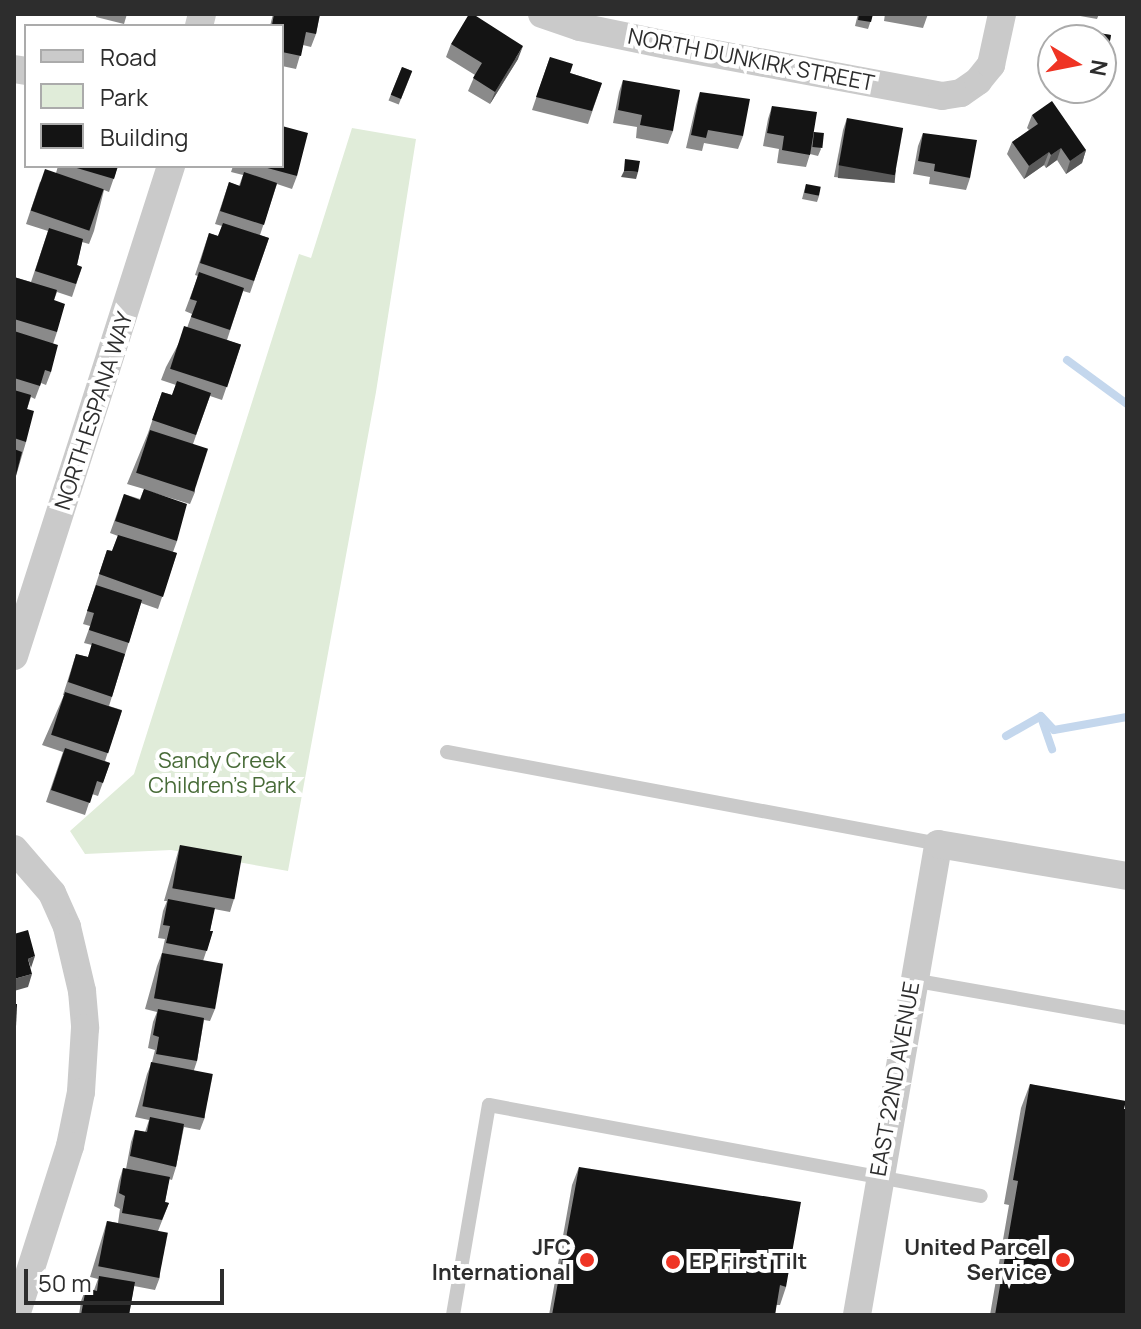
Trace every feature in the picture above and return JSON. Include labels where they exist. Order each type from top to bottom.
[{"type":"street","name":"NORTH DUNKIRK STREET","points":[[542,14],[580,27],[927,94],[961,93],[978,81],[991,65],[1002,14]]},
{"type":"street","name":"NORTH ESPANA WAY","points":[[14,656],[170,168]]},
{"type":"street","points":[[938,844],[1127,876]]},
{"type":"street","name":"EAST 22ND AVENUE","points":[[857,1315],[912,980],[938,844]]},
{"type":"street","points":[[14,849],[52,893],[67,927],[79,976],[85,1028],[81,1092],[70,1146],[16,1315]]},
{"type":"lane","points":[[447,752],[938,844]]},
{"type":"lane","points":[[912,980],[1127,1018]]},
{"type":"lane","points":[[453,1315],[489,1105],[981,1196]]},
{"type":"green space","name":"Sandy Creek Children's Park","points":[[352,128],[416,139],[376,392],[288,871],[171,850],[85,854],[70,831],[134,774],[299,254],[311,258]]},
{"type":"building","points":[[274,14],[320,14],[316,34],[306,32],[301,56],[284,52],[284,24],[272,24]]},
{"type":"building","points":[[469,14],[523,46],[495,92],[473,78],[482,63],[451,44]]},
{"type":"building","points":[[859,14],[873,14],[871,22],[858,20]]},
{"type":"building","points":[[550,57],[573,64],[570,73],[602,83],[592,111],[536,97]]},
{"type":"building","points":[[402,67],[412,71],[401,99],[391,95]]},
{"type":"building","points":[[623,80],[680,90],[673,131],[640,125],[642,115],[618,110]]},
{"type":"building","points":[[700,92],[750,99],[743,136],[708,130],[706,138],[691,135]]},
{"type":"building","points":[[1048,104],[1054,104],[1086,150],[1070,161],[1061,148],[1029,166],[1012,142],[1038,124],[1032,115]]},
{"type":"building","points":[[772,106],[817,112],[810,155],[782,150],[784,136],[767,133]]},
{"type":"building","points":[[847,118],[903,128],[895,175],[839,165]]},
{"type":"building","points":[[284,127],[308,133],[297,176],[267,168],[284,168]]},
{"type":"building","points":[[814,132],[824,133],[822,148],[812,147]]},
{"type":"building","points":[[923,133],[977,140],[970,178],[934,171],[935,164],[918,161]]},
{"type":"building","points":[[625,159],[640,161],[638,172],[624,171]]},
{"type":"building","points":[[77,168],[117,168],[114,179]]},
{"type":"building","points":[[45,169],[104,189],[89,231],[31,211]]},
{"type":"building","points":[[244,172],[277,183],[264,225],[220,211],[229,182],[240,186]]},
{"type":"building","points":[[806,184],[821,187],[819,196],[804,193]]},
{"type":"building","points":[[223,223],[269,238],[254,281],[200,263],[209,233],[218,236]]},
{"type":"building","points":[[49,228],[83,239],[77,265],[82,267],[76,284],[35,271]]},
{"type":"building","points":[[199,272],[244,288],[230,330],[191,317],[197,301],[190,299]]},
{"type":"building","points":[[14,277],[57,290],[54,300],[65,304],[57,332],[14,319]]},
{"type":"building","points":[[184,326],[241,345],[227,387],[170,369]]},
{"type":"building","points":[[14,331],[58,345],[51,372],[45,370],[40,386],[14,378]]},
{"type":"building","points":[[177,381],[211,393],[196,435],[152,420],[162,392],[172,395]]},
{"type":"building","points":[[14,390],[31,395],[27,409],[34,411],[26,442],[14,438]]},
{"type":"building","points":[[150,430],[208,449],[194,492],[136,473]]},
{"type":"building","points":[[14,449],[22,452],[14,483]]},
{"type":"building","points":[[144,489],[187,504],[177,541],[115,521],[124,494],[140,500]]},
{"type":"building","points":[[118,535],[177,553],[163,597],[99,574],[107,550],[112,551]]},
{"type":"building","points":[[96,585],[142,600],[129,643],[89,630],[94,613],[87,611]]},
{"type":"building","points":[[92,643],[125,654],[112,697],[68,682],[76,654],[88,657]]},
{"type":"building","points":[[65,692],[122,711],[108,753],[51,735]]},
{"type":"building","points":[[65,748],[110,763],[103,783],[97,781],[90,803],[51,790]]},
{"type":"building","points":[[180,845],[242,856],[234,899],[172,888]]},
{"type":"building","points":[[168,899],[215,908],[207,951],[166,943],[170,926],[163,925]]},
{"type":"building","points":[[28,930],[35,956],[28,959],[32,974],[14,979],[14,934]]},
{"type":"building","points":[[162,953],[223,964],[215,1009],[154,998]]},
{"type":"building","points":[[14,1004],[17,1004],[15,1049],[14,1049]]},
{"type":"building","points":[[158,1009],[204,1018],[197,1061],[156,1054],[159,1037],[153,1035]]},
{"type":"building","points":[[151,1062],[213,1074],[204,1118],[142,1106]]},
{"type":"building","name":"United Parcel Service","points":[[1030,1084],[1126,1101],[1127,1315],[995,1315],[1018,1181],[1013,1180]]},
{"type":"building","points":[[150,1117],[184,1124],[176,1167],[130,1156],[135,1130],[147,1132]]},
{"type":"building","name":"EP First Tilt","points":[[579,1167],[801,1202],[786,1287],[780,1285],[775,1315],[552,1315]]},
{"type":"building","points":[[123,1168],[170,1177],[165,1202],[169,1203],[162,1220],[122,1213],[125,1196],[119,1193]]},
{"type":"building","points":[[107,1221],[168,1233],[159,1278],[98,1266]]},
{"type":"building","points":[[99,1276],[135,1282],[129,1315],[81,1315],[86,1288],[97,1291]]},
{"type":"waterway","points":[[1067,360],[1127,404]]},
{"type":"waterway","points":[[1006,736],[1041,716],[1054,730],[1127,717]]},
{"type":"waterway","points":[[1042,720],[1052,749]]},
{"type":"place","name":"JFC International","points":[[587,1260]]},
{"type":"place","name":"United Parcel Service","points":[[1063,1260]]},
{"type":"place","name":"EP First Tilt","points":[[673,1262]]}]
